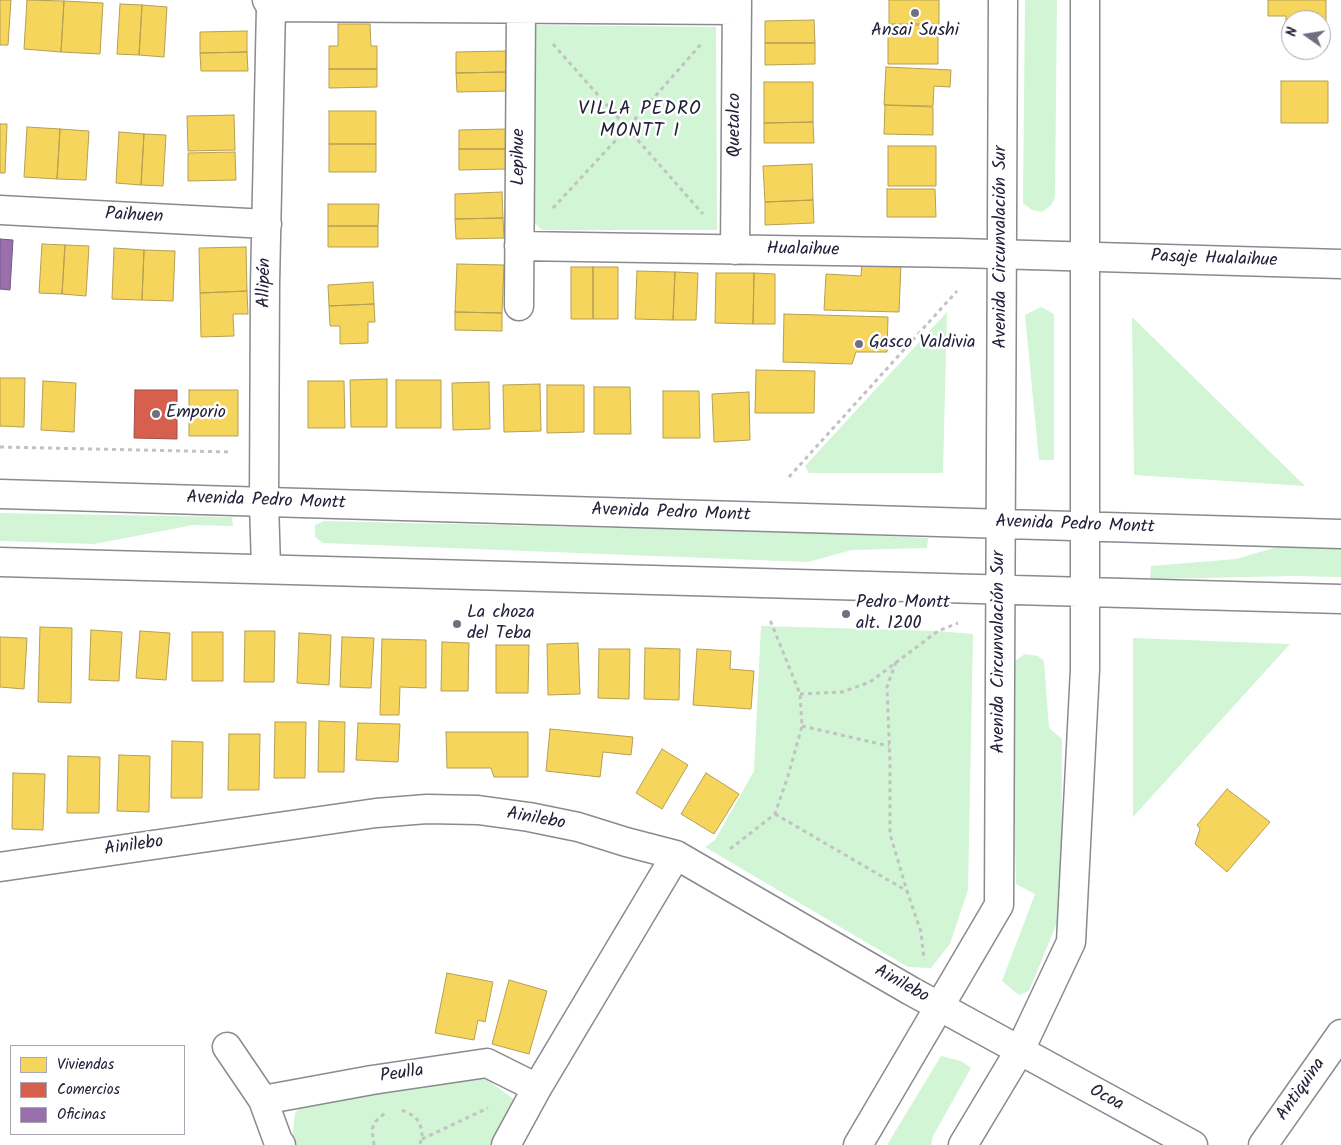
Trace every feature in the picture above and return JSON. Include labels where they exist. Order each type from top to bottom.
[{"type":"main road","name":"Avenida Circunvalación Sur","points":[[858,1145],[999,904],[1003,0]]},
{"type":"main road","points":[[963,1145],[1020,1050],[1071,942],[1085,669],[1085,0]]},
{"type":"main road","points":[[269,3],[521,9],[737,5]]},
{"type":"main road","name":"Allipén","points":[[266,568],[264,502],[269,3]]},
{"type":"main road","name":"Quetalco","points":[[735,250],[737,5]]},
{"type":"main road","name":"Lepihue","points":[[519,306],[521,9]]},
{"type":"main road","name":"Paihuen","points":[[0,210],[267,224]]},
{"type":"main road","name":"Hualaihue","points":[[519,246],[1086,256]]},
{"type":"main road","name":"Pasaje Hualaihue","points":[[1086,256],[1341,264]]},
{"type":"main road","name":"Avenida Pedro Montt","points":[[0,494],[1341,534]]},
{"type":"main road","points":[[0,562],[1341,598]]},
{"type":"main road","name":"Ainilebo","points":[[0,867],[376,813],[427,809],[478,810],[529,816],[578,827],[676,855],[911,991],[1020,1050]]},
{"type":"main road","points":[[506,1145],[537,1088],[676,855]]},
{"type":"main road","name":"Antiquina","points":[[1263,1145],[1341,1034]]},
{"type":"main road","points":[[227,1047],[263,1100],[281,1145]]},
{"type":"main road","name":"Ocoa","points":[[1020,1050],[1060,1074],[1192,1145]]},
{"type":"main road","name":"Peulla","points":[[263,1100],[372,1080],[487,1063],[537,1088]]},
{"type":"path","points":[[519,246],[628,128],[737,5]]},
{"type":"path","points":[[521,9],[735,250]]},
{"type":"path","points":[[789,477],[957,292]]},
{"type":"path","points":[[0,447],[242,452]]},
{"type":"path","points":[[727,851],[775,814],[802,726],[800,694],[770,620]]},
{"type":"path","points":[[800,694],[842,692],[870,682],[938,631],[958,623]]},
{"type":"path","points":[[896,662],[887,687],[890,834],[921,932],[924,968]]},
{"type":"path","points":[[802,726],[889,746]]},
{"type":"path","points":[[775,814],[907,891]]},
{"type":"path","points":[[422,1139],[492,1106]]},
{"type":"path","points":[[398,1109],[414,1116],[422,1131],[422,1139],[419,1145]]},
{"type":"path","points":[[374,1145],[372,1129],[376,1120],[389,1110]]},
{"type":"green space","points":[[1025,0],[1057,0],[1055,198],[1051,205],[1042,212],[1032,210],[1023,203]]},
{"type":"green space","points":[[529,25],[716,27],[717,230],[542,230],[530,219]]},
{"type":"green space","points":[[1041,307],[1054,314],[1054,460],[1039,460],[1025,315]]},
{"type":"green space","points":[[947,312],[943,473],[809,473],[805,466]]},
{"type":"green space","points":[[1132,317],[1305,486],[1134,475]]},
{"type":"green space","points":[[0,513],[232,517],[233,526],[193,525],[94,544],[0,541]]},
{"type":"green space","points":[[324,521],[795,532],[928,538],[927,548],[852,550],[808,562],[323,543],[315,537],[315,525]]},
{"type":"green space","points":[[1291,543],[1341,545],[1341,577],[1293,576],[1150,579],[1151,566],[1236,559]]},
{"type":"green space","points":[[761,626],[938,631],[973,634],[968,890],[950,944],[931,968],[908,967],[705,847],[715,840],[754,771]]},
{"type":"green space","points":[[1133,638],[1290,644],[1133,817]]},
{"type":"green space","points":[[1025,654],[1038,656],[1044,661],[1049,728],[1062,739],[1061,913],[1029,991],[1019,995],[1002,981],[1035,894],[1016,884],[1011,664]]},
{"type":"green space","points":[[941,1056],[961,1061],[971,1068],[933,1136],[931,1145],[887,1145]]},
{"type":"green space","points":[[485,1078],[516,1101],[491,1145],[295,1145],[292,1139],[295,1113],[309,1098]]},
{"type":"building: Viviendas","points":[[0,0],[11,0],[8,45],[0,45]]},
{"type":"building: Viviendas","points":[[27,0],[64,1],[61,52],[24,49]]},
{"type":"building: Viviendas","points":[[889,0],[939,0],[939,24],[889,24]]},
{"type":"building: Viviendas","points":[[1268,0],[1326,0],[1326,10],[1281,10],[1281,16],[1268,16]]},
{"type":"building: Viviendas","points":[[64,1],[103,3],[100,54],[61,52]]},
{"type":"building: Viviendas","points":[[120,4],[142,5],[139,55],[117,54]]},
{"type":"building: Viviendas","points":[[142,5],[167,7],[164,57],[139,55]]},
{"type":"building: Viviendas","points":[[814,20],[815,43],[765,43],[765,21]]},
{"type":"building: Viviendas","points":[[338,24],[370,24],[371,46],[377,46],[377,69],[329,69],[329,46],[338,46]]},
{"type":"building: Viviendas","points":[[888,25],[938,25],[938,64],[888,64]]},
{"type":"building: Viviendas","points":[[247,31],[247,52],[200,53],[200,32]]},
{"type":"building: Viviendas","points":[[765,43],[815,43],[815,64],[765,65]]},
{"type":"building: Viviendas","points":[[506,51],[506,72],[456,73],[456,52]]},
{"type":"building: Viviendas","points":[[247,52],[248,71],[201,71],[200,53]]},
{"type":"building: Viviendas","points":[[886,67],[951,70],[950,87],[934,86],[933,106],[884,105]]},
{"type":"building: Viviendas","points":[[329,69],[377,69],[377,87],[329,88]]},
{"type":"building: Viviendas","points":[[506,72],[506,91],[457,92],[456,73]]},
{"type":"building: Viviendas","points":[[1281,81],[1328,81],[1328,123],[1281,123]]},
{"type":"building: Viviendas","points":[[764,82],[813,82],[813,122],[764,123]]},
{"type":"building: Viviendas","points":[[885,105],[933,107],[933,135],[884,134]]},
{"type":"building: Viviendas","points":[[329,111],[376,111],[376,144],[329,144]]},
{"type":"building: Viviendas","points":[[234,115],[235,150],[188,151],[187,116]]},
{"type":"building: Viviendas","points":[[813,122],[814,143],[764,143],[764,123]]},
{"type":"building: Viviendas","points":[[0,124],[7,124],[5,173],[0,173]]},
{"type":"building: Viviendas","points":[[27,127],[60,129],[57,179],[24,177]]},
{"type":"building: Viviendas","points":[[60,129],[89,131],[86,180],[57,179]]},
{"type":"building: Viviendas","points":[[506,129],[506,149],[459,149],[459,130]]},
{"type":"building: Viviendas","points":[[119,132],[144,134],[141,185],[116,183]]},
{"type":"building: Viviendas","points":[[144,134],[166,135],[163,186],[141,185]]},
{"type":"building: Viviendas","points":[[329,144],[376,144],[376,172],[329,172]]},
{"type":"building: Viviendas","points":[[888,146],[936,146],[936,186],[888,186]]},
{"type":"building: Viviendas","points":[[459,149],[506,149],[506,169],[459,170]]},
{"type":"building: Viviendas","points":[[235,152],[236,180],[188,181],[188,153]]},
{"type":"building: Viviendas","points":[[812,164],[813,200],[765,202],[763,166]]},
{"type":"building: Viviendas","points":[[887,189],[935,189],[936,217],[887,217]]},
{"type":"building: Viviendas","points":[[502,192],[503,218],[455,219],[455,194]]},
{"type":"building: Viviendas","points":[[813,200],[814,223],[765,225],[765,202]]},
{"type":"building: Viviendas","points":[[328,204],[379,204],[378,226],[328,226]]},
{"type":"building: Viviendas","points":[[503,218],[504,238],[456,239],[455,219]]},
{"type":"building: Viviendas","points":[[328,226],[378,226],[378,247],[328,247]]},
{"type":"building: Viviendas","points":[[42,244],[65,245],[62,294],[39,293]]},
{"type":"building: Viviendas","points":[[65,245],[89,246],[86,296],[62,294]]},
{"type":"building: Viviendas","points":[[246,247],[247,291],[200,293],[199,248]]},
{"type":"building: Viviendas","points":[[114,248],[144,250],[142,300],[112,299]]},
{"type":"building: Viviendas","points":[[144,250],[175,251],[173,301],[142,300]]},
{"type":"building: Viviendas","points":[[862,263],[901,264],[899,312],[824,310],[826,274],[861,276]]},
{"type":"building: Viviendas","points":[[457,264],[504,265],[502,313],[455,312]]},
{"type":"building: Viviendas","points":[[571,267],[593,267],[593,319],[571,319]]},
{"type":"building: Viviendas","points":[[593,267],[618,267],[618,319],[593,319]]},
{"type":"building: Viviendas","points":[[637,271],[675,272],[673,320],[635,319]]},
{"type":"building: Viviendas","points":[[675,272],[698,273],[696,320],[673,320]]},
{"type":"building: Viviendas","points":[[716,273],[754,273],[753,324],[715,323]]},
{"type":"building: Viviendas","points":[[754,273],[775,274],[775,324],[753,324]]},
{"type":"building: Viviendas","points":[[373,282],[374,304],[329,306],[328,285]]},
{"type":"building: Viviendas","points":[[247,291],[248,314],[233,314],[234,336],[201,337],[200,293]]},
{"type":"building: Viviendas","points":[[374,304],[375,322],[368,322],[368,343],[340,344],[340,326],[330,326],[329,306]]},
{"type":"building: Viviendas","points":[[455,312],[502,313],[502,331],[455,330]]},
{"type":"building: Viviendas","points":[[784,314],[888,317],[887,352],[856,352],[852,364],[783,362]]},
{"type":"building: Viviendas","points":[[756,370],[815,371],[814,413],[755,413]]},
{"type":"building: Viviendas","points":[[0,378],[25,378],[24,427],[0,426]]},
{"type":"building: Viviendas","points":[[387,379],[387,427],[351,427],[350,380]]},
{"type":"building: Viviendas","points":[[396,380],[441,380],[441,428],[396,428]]},
{"type":"building: Viviendas","points":[[43,381],[76,383],[74,432],[41,430]]},
{"type":"building: Viviendas","points":[[308,381],[344,381],[345,428],[308,428]]},
{"type":"building: Viviendas","points":[[489,382],[490,429],[453,430],[452,383]]},
{"type":"building: Viviendas","points":[[540,384],[541,431],[504,432],[503,385]]},
{"type":"building: Viviendas","points":[[547,385],[584,385],[584,432],[547,433]]},
{"type":"building: Viviendas","points":[[594,387],[630,387],[631,434],[594,434]]},
{"type":"building: Viviendas","points":[[189,390],[238,390],[238,436],[189,436]]},
{"type":"building: Viviendas","points":[[663,391],[699,391],[700,438],[663,438]]},
{"type":"building: Viviendas","points":[[749,392],[750,440],[714,442],[712,394]]},
{"type":"building: Viviendas","points":[[40,627],[72,628],[71,703],[38,702]]},
{"type":"building: Viviendas","points":[[91,630],[122,632],[119,681],[89,680]]},
{"type":"building: Viviendas","points":[[140,631],[170,633],[166,680],[136,678]]},
{"type":"building: Viviendas","points":[[245,631],[275,631],[274,682],[244,682]]},
{"type":"building: Viviendas","points":[[192,632],[223,632],[223,681],[192,681]]},
{"type":"building: Viviendas","points":[[299,633],[331,635],[329,685],[297,683]]},
{"type":"building: Viviendas","points":[[0,637],[27,638],[24,689],[0,687]]},
{"type":"building: Viviendas","points":[[342,637],[374,638],[371,688],[340,687]]},
{"type":"building: Viviendas","points":[[382,639],[426,640],[426,688],[400,687],[399,715],[380,715]]},
{"type":"building: Viviendas","points":[[442,642],[469,643],[468,691],[441,691]]},
{"type":"building: Viviendas","points":[[578,643],[580,694],[548,695],[547,644]]},
{"type":"building: Viviendas","points":[[496,645],[529,645],[528,693],[496,693]]},
{"type":"building: Viviendas","points":[[645,648],[680,649],[679,700],[644,699]]},
{"type":"building: Viviendas","points":[[599,649],[630,649],[629,699],[598,698]]},
{"type":"building: Viviendas","points":[[697,649],[731,651],[730,669],[754,671],[751,709],[693,705]]},
{"type":"building: Viviendas","points":[[319,721],[345,722],[344,772],[318,772]]},
{"type":"building: Viviendas","points":[[275,722],[306,722],[305,778],[274,778]]},
{"type":"building: Viviendas","points":[[358,723],[400,724],[398,762],[356,760]]},
{"type":"building: Viviendas","points":[[550,729],[633,737],[631,755],[603,752],[600,777],[546,771]]},
{"type":"building: Viviendas","points":[[446,732],[528,732],[528,777],[494,777],[491,768],[447,768]]},
{"type":"building: Viviendas","points":[[229,734],[260,734],[259,790],[228,790]]},
{"type":"building: Viviendas","points":[[172,741],[203,742],[202,798],[171,798]]},
{"type":"building: Viviendas","points":[[662,749],[688,765],[662,809],[636,793]]},
{"type":"building: Viviendas","points":[[119,755],[150,756],[149,812],[117,811]]},
{"type":"building: Viviendas","points":[[68,756],[100,757],[99,813],[67,813]]},
{"type":"building: Viviendas","points":[[13,773],[45,774],[43,830],[12,829]]},
{"type":"building: Viviendas","points":[[706,773],[739,794],[714,834],[681,814]]},
{"type":"building: Viviendas","points":[[1227,789],[1270,822],[1227,872],[1195,844],[1200,829],[1197,825]]},
{"type":"building: Viviendas","points":[[447,973],[493,982],[485,1022],[478,1020],[474,1040],[435,1033]]},
{"type":"building: Viviendas","points":[[509,980],[547,991],[529,1054],[492,1044]]},
{"type":"building: Comercios","name":"Emporio","points":[[135,390],[177,390],[177,439],[134,438]]},
{"type":"building: Oficinas","points":[[0,239],[13,240],[10,290],[0,289]]},
{"type":"place","name":"Ansai Sushi","points":[[915,13]]},
{"type":"place","name":"Gasco Valdivia","points":[[859,344]]},
{"type":"place","name":"Emporio","points":[[156,414]]},
{"type":"place","name":"Pedro Montt alt. 1200","points":[[846,614]]},
{"type":"place","name":"La choza del Teba","points":[[457,624]]},
{"type":"district","name":"VILLA PEDRO MONTT I","points":[[640,122]]}]
